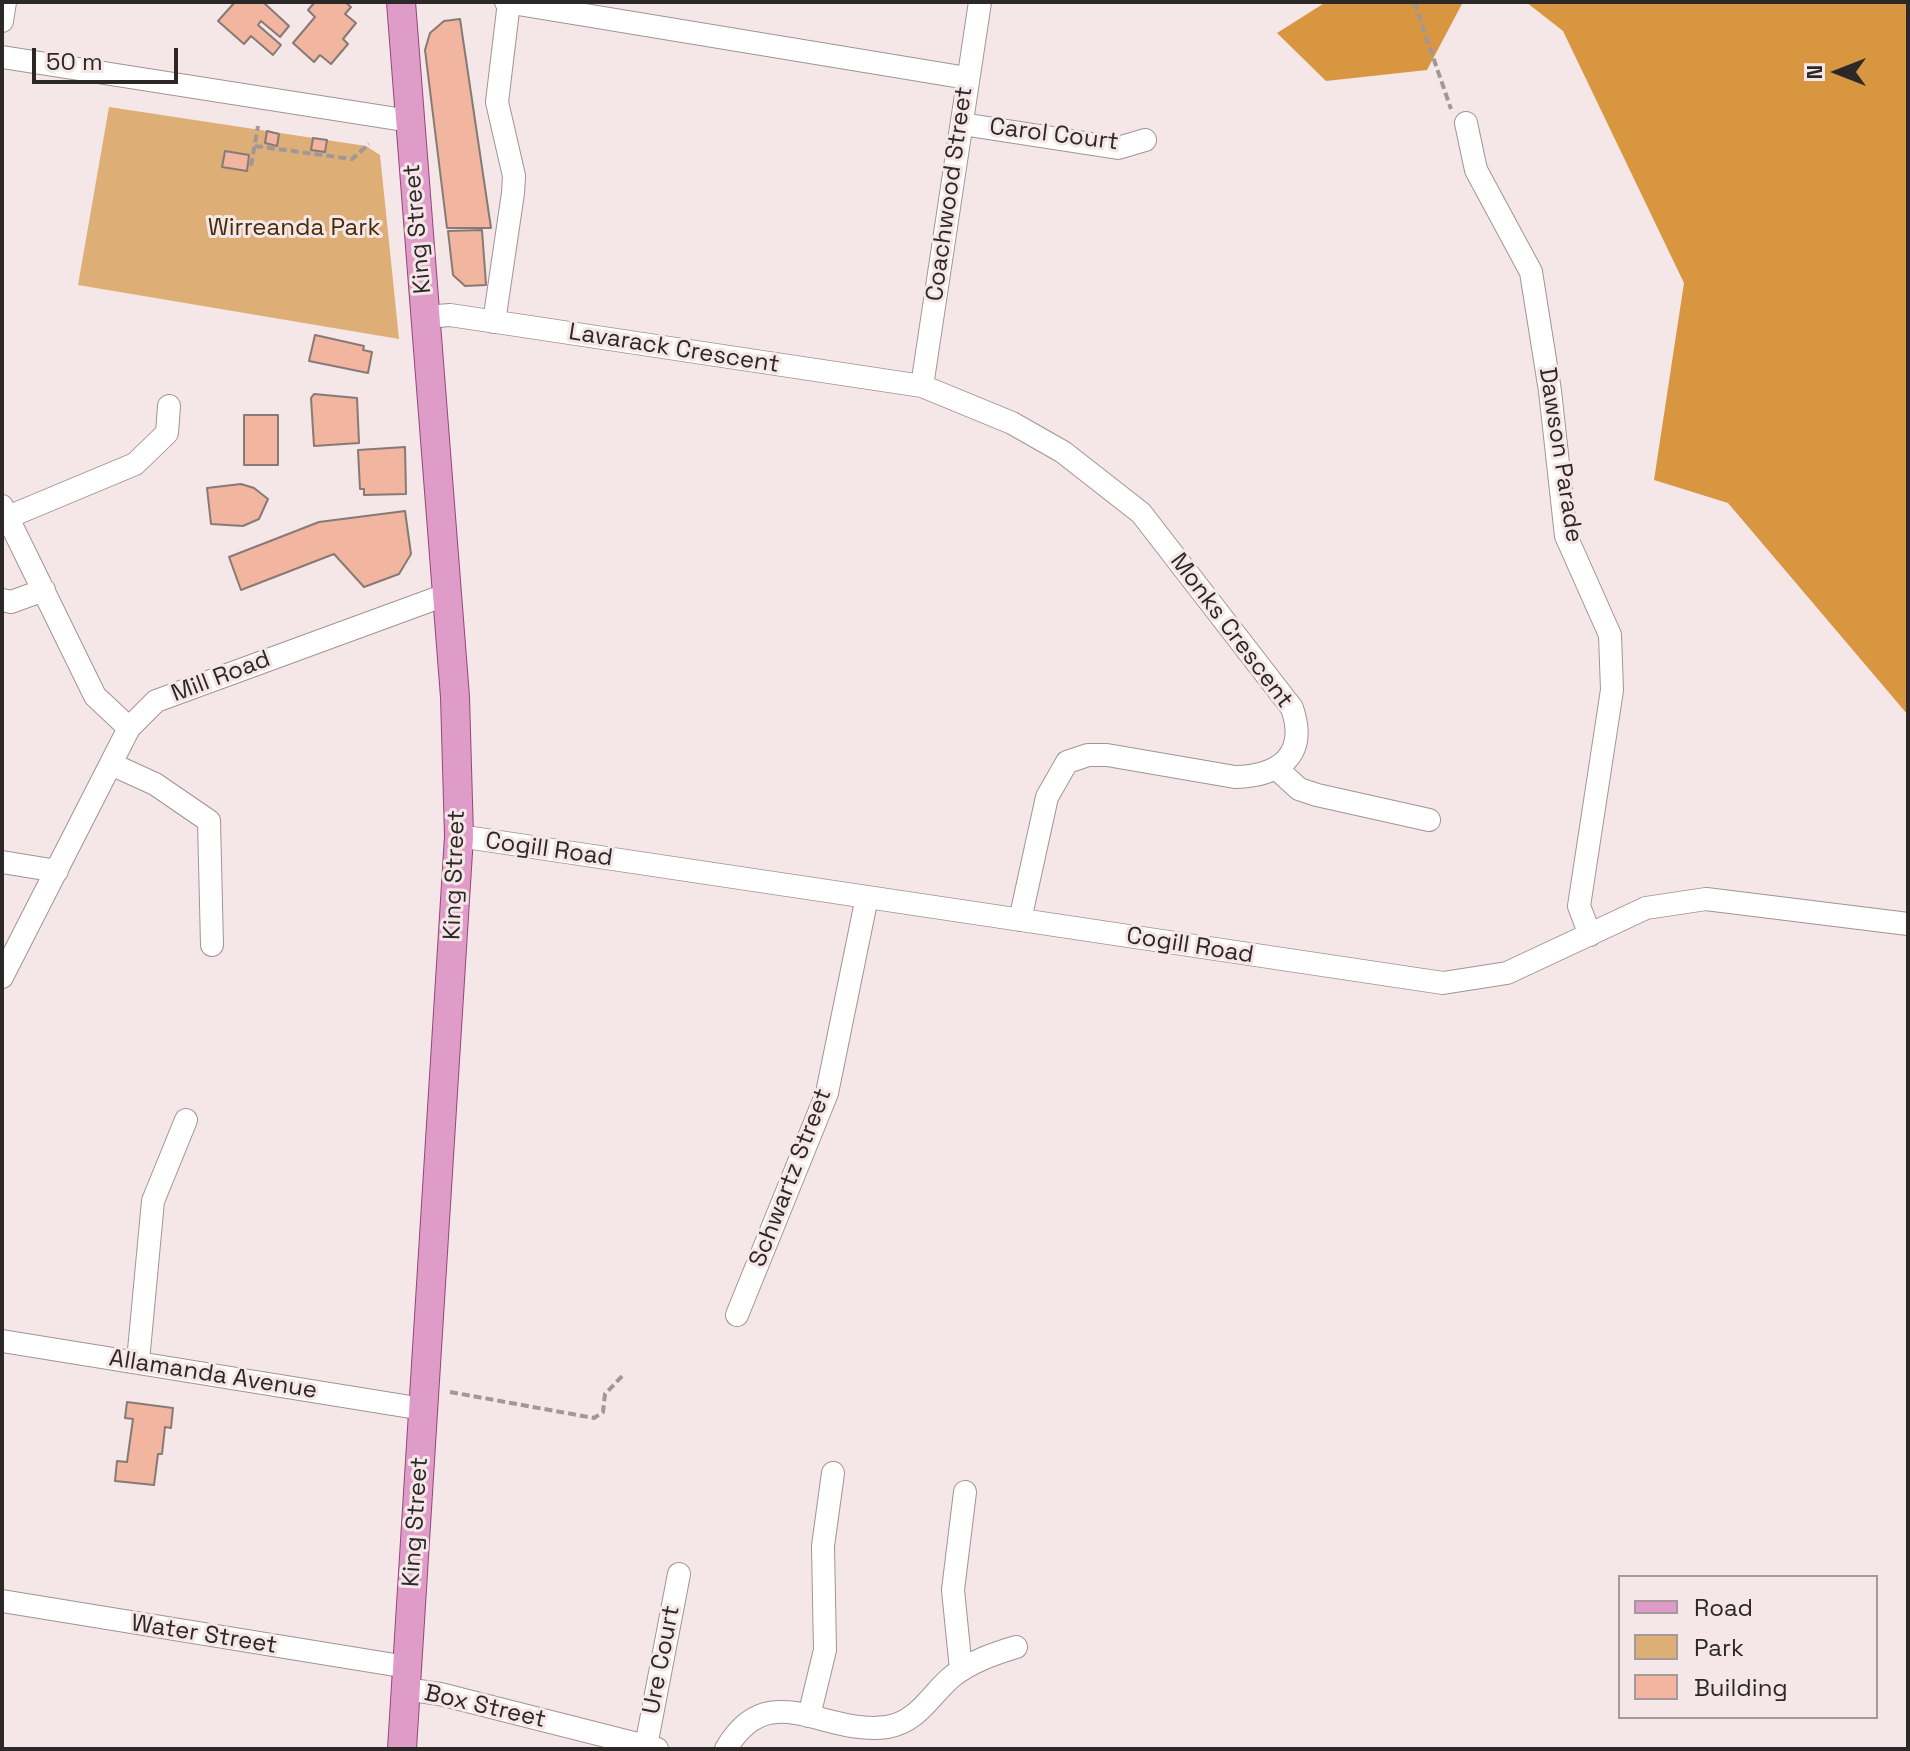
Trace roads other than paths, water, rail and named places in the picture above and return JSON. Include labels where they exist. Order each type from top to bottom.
[{"type":"main road","name":"King Street","points":[[401,2],[448,594],[459,836],[402,1749]]},
{"type":"street","points":[[2,21],[5,2]]},
{"type":"street","points":[[494,322],[514,176],[497,102],[507,2],[967,78]]},
{"type":"street","name":"Coachwood Street","points":[[922,386],[980,2]]},
{"type":"street","points":[[2,57],[410,121]]},
{"type":"street","name":"Dawson Parade","points":[[1466,123],[1476,170],[1531,272],[1550,391],[1566,536],[1610,635],[1612,690],[1579,906],[1590,935]]},
{"type":"street","name":"Carol Court","points":[[962,124],[1118,148],[1145,140]]},
{"type":"street","name":"Lavarack Crescent","points":[[425,317],[450,315],[922,386]]},
{"type":"street","name":"Monks Crescent","points":[[922,386],[1012,423],[1063,452],[1141,513],[1292,708],[1297,739],[1292,753],[1277,769]]},
{"type":"street","points":[[129,728],[95,696],[5,511],[135,464],[167,433],[169,406]]},
{"type":"street","points":[[2,600],[11,602],[44,590]]},
{"type":"street","name":"Mill Road","points":[[2,977],[129,728],[156,701],[448,594]]},
{"type":"street","points":[[1020,920],[1047,797],[1067,762],[1088,755],[1107,755],[1235,777],[1256,777],[1277,769],[1299,789],[1429,820]]},
{"type":"street","points":[[111,764],[155,784],[209,821],[212,945]]},
{"type":"street","name":"Cogill Road","points":[[459,836],[1443,983],[1507,973],[1646,908],[1706,899],[1908,924]]},
{"type":"street","points":[[2,862],[57,871]]},
{"type":"street","name":"Schwartz Street","points":[[737,1315],[827,1093],[867,897]]},
{"type":"street","points":[[138,1361],[153,1201],[186,1120]]},
{"type":"street","name":"Allamanda Avenue","points":[[2,1341],[423,1409]]},
{"type":"street","points":[[809,1716],[825,1650],[823,1546],[833,1473]]},
{"type":"street","points":[[961,1670],[953,1590],[965,1492]]},
{"type":"street","name":"Ure Court","points":[[652,1748],[679,1574]]},
{"type":"street","name":"Water Street","points":[[2,1601],[406,1678]]},
{"type":"street","points":[[726,1749],[746,1722],[763,1713],[788,1710],[857,1727],[893,1726],[915,1715],[961,1670],[986,1656],[1016,1647]]},
{"type":"street","name":"Box Street","points":[[406,1678],[440,1694],[652,1748]]},
{"type":"park label","name":"Wirreanda Park","points":[[294,228]]}]
